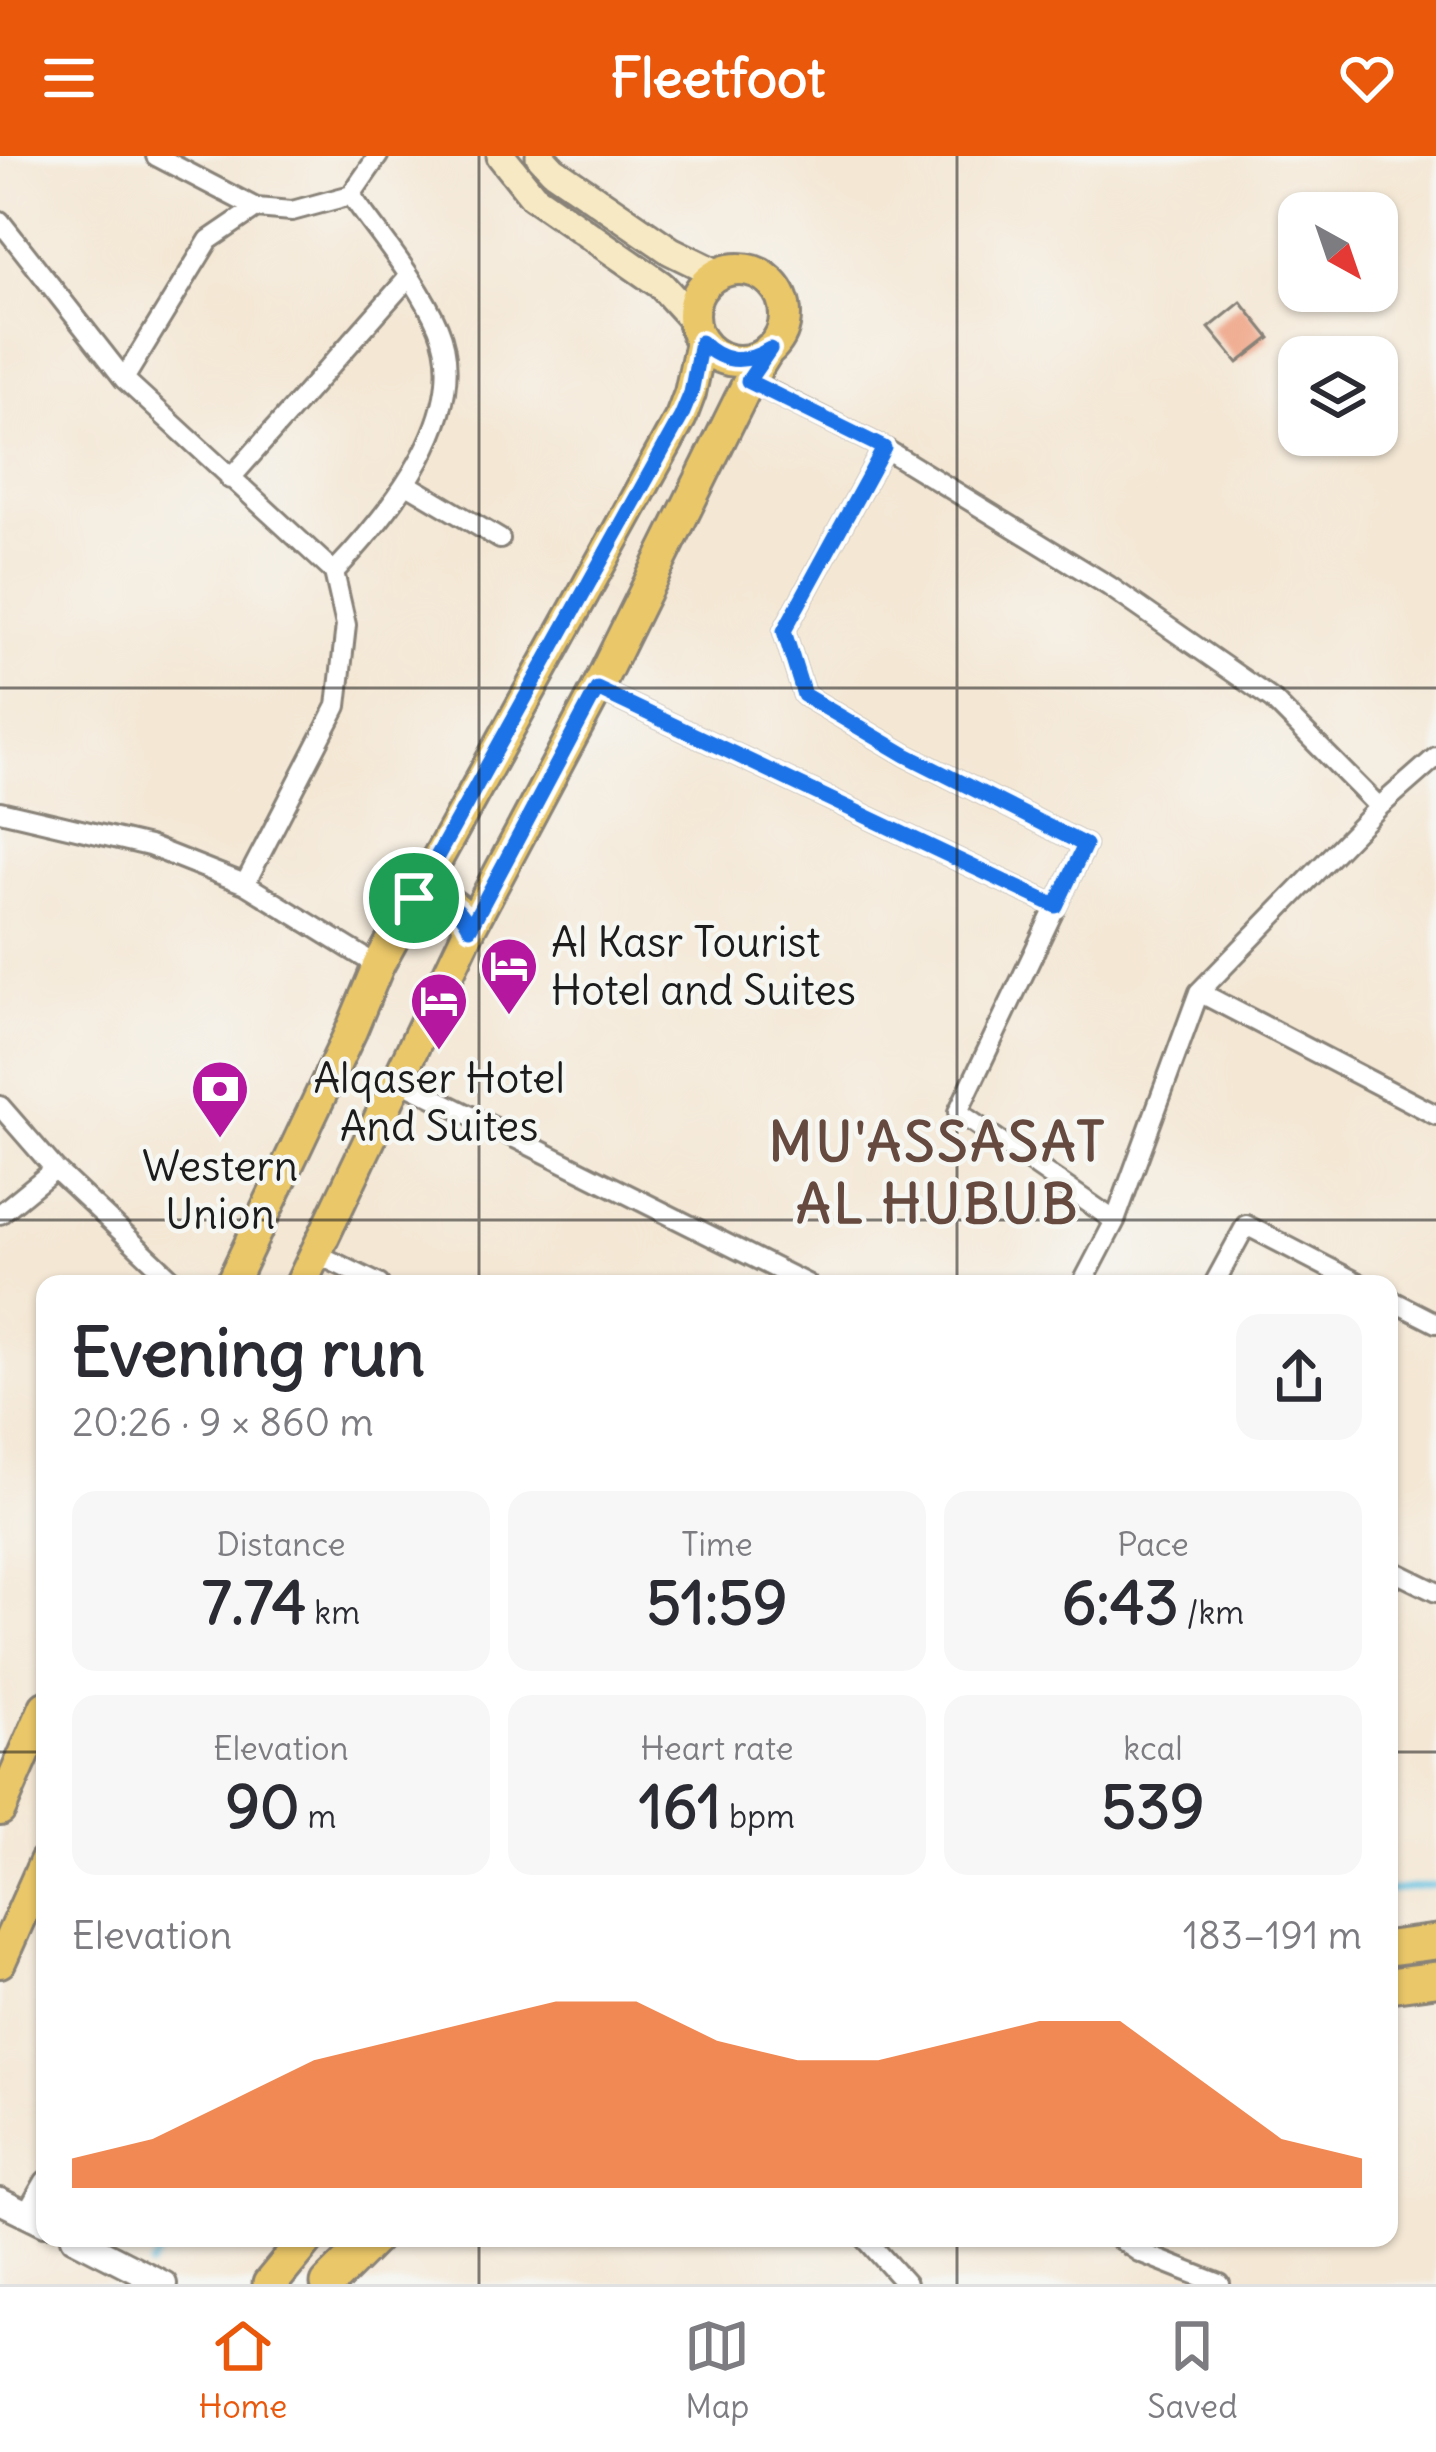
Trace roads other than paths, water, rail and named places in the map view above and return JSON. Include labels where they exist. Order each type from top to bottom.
[{"type":"highway","points":[[1398,1947],[1436,1942]]},
{"type":"highway","points":[[1398,1983],[1436,1979]]},
{"type":"highway","points":[[270,2284],[301,2247]]},
{"type":"highway","points":[[328,2284],[365,2247]]},
{"type":"main road","points":[[501,156],[533,196],[661,285],[726,359],[756,358],[770,349]]},
{"type":"main road","points":[[540,156],[553,170],[671,250],[718,274]]},
{"type":"main road","points":[[235,1275],[378,966],[681,417],[691,393],[698,293],[718,274],[747,269],[761,274],[781,295],[784,324],[748,381],[597,689],[470,928],[305,1275]]},
{"type":"main road","points":[[414,898],[448,902],[470,928]]},
{"type":"main road","points":[[0,1810],[36,1728]]},
{"type":"main road","points":[[0,1962],[36,1881]]},
{"type":"street","points":[[157,156],[256,208],[292,211],[351,195],[378,156]]},
{"type":"street","points":[[334,572],[407,484],[438,418],[448,361],[438,326],[351,195]]},
{"type":"street","points":[[124,379],[209,240],[256,208]]},
{"type":"street","points":[[0,221],[124,379],[334,572],[346,625],[337,706],[245,884]]},
{"type":"street","points":[[230,479],[408,278]]},
{"type":"street","points":[[748,381],[884,448],[1109,586],[1273,700],[1379,807]]},
{"type":"street","points":[[884,448],[784,631],[804,695],[906,755],[1085,845],[958,1112],[1115,1220]]},
{"type":"street","points":[[407,484],[500,539]]},
{"type":"street","points":[[597,689],[1056,906]]},
{"type":"street","points":[[1087,1275],[1115,1220],[1199,992],[1379,807],[1436,757]]},
{"type":"street","points":[[0,811],[149,846],[245,884],[378,966]]},
{"type":"street","points":[[1199,992],[1436,1115]]},
{"type":"street","points":[[397,1079],[789,1275]]},
{"type":"street","points":[[0,1106],[55,1169],[167,1275]]},
{"type":"street","points":[[0,1214],[55,1169]]},
{"type":"street","points":[[1219,1275],[1246,1225],[1343,1275]]},
{"type":"street","points":[[315,1253],[360,1275]]},
{"type":"street","points":[[1398,1304],[1436,1323]]},
{"type":"street","points":[[1398,1573],[1436,1592]]},
{"type":"street","points":[[0,2201],[35,2218]]},
{"type":"street","points":[[92,2247],[164,2284]]},
{"type":"street","points":[[873,2247],[906,2284]]},
{"type":"street","points":[[1132,2247],[1220,2284]]},
{"type":"waterway","points":[[1398,1890],[1436,1885]]},
{"type":"waterway","points":[[150,2267],[164,2247]]},
{"type":"place","name":"Al Kasr Tourist Hotel and Suites","points":[[509,1017]]},
{"type":"place","name":"Alqaser Hotel And Suites","points":[[439,1052]]},
{"type":"place","name":"Western Union","points":[[220,1140]]},
{"type":"district","name":"MU'ASSASAT AL HUBUB","points":[[938,1173]]}]
